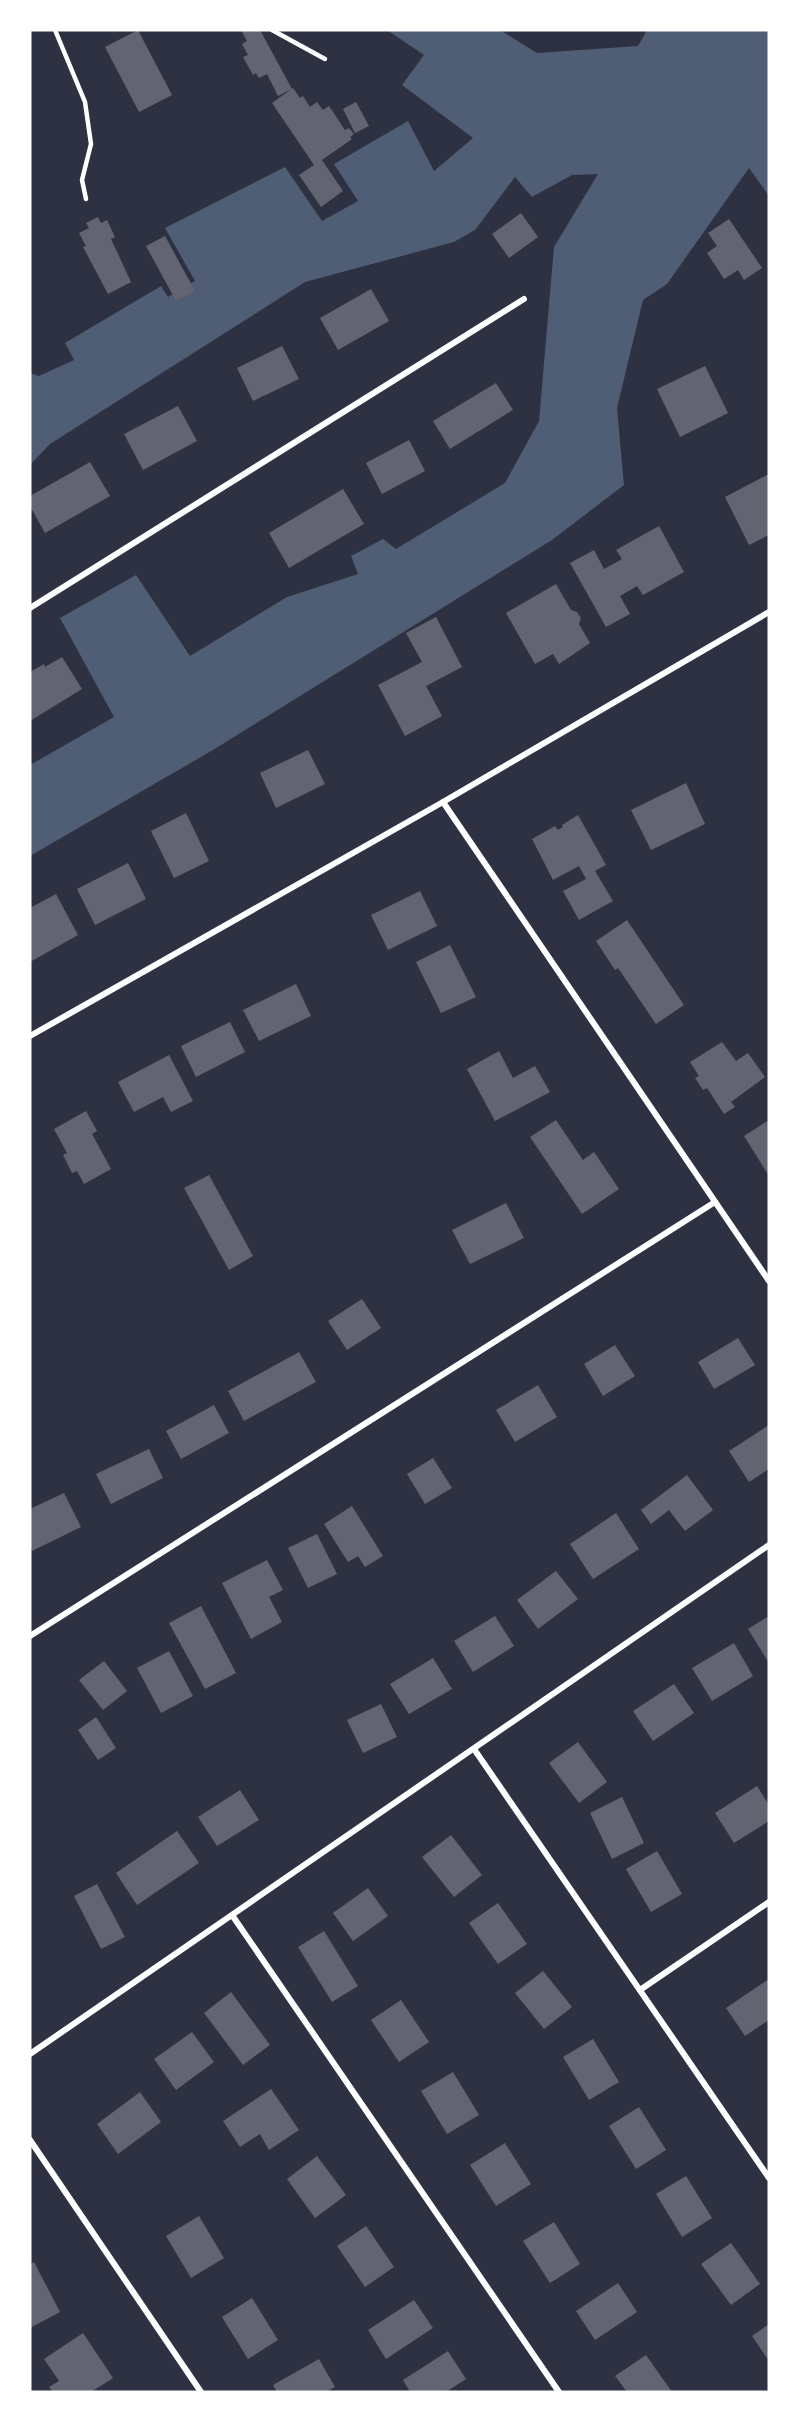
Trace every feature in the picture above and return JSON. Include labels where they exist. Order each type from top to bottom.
[{"type":"street","points":[[30,608],[524,299]]},
{"type":"street","points":[[30,1036],[443,802],[769,612]]},
{"type":"street","points":[[443,802],[769,1281]]},
{"type":"street","points":[[30,1636],[715,1202]]},
{"type":"street","points":[[30,2054],[769,1545]]},
{"type":"street","points":[[474,1749],[769,2178]]},
{"type":"street","points":[[640,1990],[769,1902]]},
{"type":"street","points":[[232,1915],[559,2392]]},
{"type":"street","points":[[30,2140],[201,2392]]},
{"type":"lane","points":[[55,30],[85,102],[91,144],[82,180],[86,199]]},
{"type":"lane","points":[[272,30],[325,59]]},
{"type":"water","points":[[387,30],[500,30],[537,53],[638,46],[647,30],[769,30],[769,196],[749,168],[667,284],[643,300],[617,408],[624,485],[552,540],[213,750],[30,856],[30,765],[114,717],[60,618],[136,575],[190,656],[287,597],[358,574],[351,556],[383,539],[396,549],[505,483],[539,421],[554,247],[598,174],[572,175],[532,197],[515,177],[475,230],[454,242],[305,282],[50,444],[30,465],[30,373],[39,376],[74,360],[65,343],[161,286],[168,297],[195,281],[165,228],[285,167],[322,221],[358,201],[334,164],[408,121],[434,171],[473,138],[402,85],[424,55]]},
{"type":"building","points":[[138,30],[172,95],[139,112],[105,47]]},
{"type":"building","points":[[241,30],[260,30],[292,89],[278,96],[267,74],[259,78],[256,73],[253,75],[243,57],[248,55],[242,44],[247,41]]},
{"type":"building","points":[[293,88],[300,98],[303,96],[310,107],[317,102],[323,110],[329,106],[345,130],[349,128],[354,134],[350,137],[352,139],[322,160],[343,191],[321,207],[299,175],[314,165],[272,103]]},
{"type":"building","points":[[356,102],[369,126],[355,133],[343,109]]},
{"type":"building","points":[[521,213],[538,237],[509,258],[492,234]]},
{"type":"building","points":[[98,217],[101,223],[107,220],[115,237],[111,239],[131,282],[108,294],[83,247],[86,246],[79,233],[89,228],[86,223]]},
{"type":"building","points":[[729,219],[762,268],[744,280],[738,270],[724,279],[707,253],[717,246],[708,233]]},
{"type":"building","points":[[165,236],[195,291],[176,301],[146,246]]},
{"type":"building","points":[[371,289],[389,321],[338,350],[320,318]]},
{"type":"building","points":[[282,346],[299,379],[253,401],[237,368]]},
{"type":"building","points":[[705,366],[728,413],[680,437],[657,389]]},
{"type":"building","points":[[496,383],[513,410],[450,449],[433,421]]},
{"type":"building","points":[[178,406],[197,441],[143,470],[124,434]]},
{"type":"building","points":[[409,440],[425,471],[382,494],[366,463]]},
{"type":"building","points":[[90,462],[110,496],[45,533],[30,506],[30,496]]},
{"type":"building","points":[[769,474],[769,535],[749,545],[725,497]]},
{"type":"building","points":[[343,489],[364,524],[289,568],[269,533]]},
{"type":"building","points":[[659,526],[684,572],[643,595],[637,586],[620,596],[630,614],[606,627],[570,563],[594,550],[604,569],[622,559],[616,550]]},
{"type":"building","points":[[556,584],[571,610],[577,612],[581,618],[579,624],[590,643],[559,664],[553,654],[535,664],[506,613]]},
{"type":"building","points":[[436,617],[462,667],[426,686],[442,716],[405,736],[378,685],[422,662],[406,633]]},
{"type":"building","points":[[62,657],[82,689],[30,721],[30,672],[44,664],[45,667]]},
{"type":"building","points":[[308,750],[325,784],[276,808],[260,773]]},
{"type":"building","points":[[686,783],[705,824],[651,850],[631,810]]},
{"type":"building","points":[[186,813],[209,861],[174,878],[151,831]]},
{"type":"building","points":[[578,815],[606,865],[595,871],[613,901],[579,920],[563,891],[586,879],[579,866],[553,880],[532,839],[555,826],[558,830]]},
{"type":"building","points":[[128,863],[146,899],[95,925],[77,889]]},
{"type":"building","points":[[420,891],[437,926],[388,950],[371,915]]},
{"type":"building","points":[[56,894],[78,935],[30,962],[30,908]]},
{"type":"building","points":[[627,920],[684,1005],[656,1024],[618,968],[615,970],[596,941]]},
{"type":"building","points":[[450,945],[476,997],[441,1013],[416,962]]},
{"type":"building","points":[[296,984],[311,1016],[259,1041],[243,1010]]},
{"type":"building","points":[[230,1022],[245,1052],[196,1077],[181,1046]]},
{"type":"building","points":[[722,1042],[736,1061],[748,1053],[765,1077],[731,1102],[735,1107],[724,1114],[707,1088],[703,1090],[695,1078],[699,1076],[690,1062]]},
{"type":"building","points":[[499,1051],[513,1078],[535,1066],[550,1092],[495,1121],[467,1069]]},
{"type":"building","points":[[169,1055],[193,1101],[171,1112],[163,1097],[134,1112],[118,1082]]},
{"type":"building","points":[[86,1111],[97,1131],[92,1134],[111,1169],[84,1184],[77,1171],[72,1173],[63,1155],[67,1153],[54,1129]]},
{"type":"building","points":[[556,1120],[583,1160],[594,1152],[619,1189],[582,1214],[530,1137]]},
{"type":"building","points":[[769,1120],[769,1176],[744,1136]]},
{"type":"building","points":[[209,1175],[253,1256],[229,1270],[184,1188]]},
{"type":"building","points":[[506,1203],[524,1238],[470,1264],[452,1230]]},
{"type":"building","points":[[362,1299],[381,1328],[347,1350],[328,1321]]},
{"type":"building","points":[[738,1338],[755,1365],[714,1389],[698,1362]]},
{"type":"building","points":[[615,1345],[635,1376],[603,1396],[584,1364]]},
{"type":"building","points":[[299,1352],[316,1382],[244,1421],[228,1391]]},
{"type":"building","points":[[538,1385],[557,1417],[515,1442],[496,1410]]},
{"type":"building","points":[[214,1405],[229,1433],[181,1459],[166,1431]]},
{"type":"building","points":[[769,1425],[769,1469],[749,1482],[729,1451]]},
{"type":"building","points":[[149,1449],[163,1478],[111,1504],[96,1474]]},
{"type":"building","points":[[433,1458],[452,1488],[425,1504],[407,1474]]},
{"type":"building","points":[[687,1475],[713,1510],[685,1531],[669,1510],[651,1524],[641,1510]]},
{"type":"building","points":[[64,1493],[81,1527],[32,1551],[30,1547],[30,1509]]},
{"type":"building","points":[[352,1506],[383,1556],[365,1567],[358,1556],[348,1562],[324,1524]]},
{"type":"building","points":[[616,1513],[639,1549],[593,1579],[570,1544]]},
{"type":"building","points":[[317,1534],[337,1574],[308,1588],[288,1548]]},
{"type":"building","points":[[267,1560],[283,1590],[269,1597],[282,1622],[251,1639],[222,1583]]},
{"type":"building","points":[[556,1571],[578,1599],[538,1629],[517,1600]]},
{"type":"building","points":[[201,1606],[236,1673],[205,1689],[169,1623]]},
{"type":"building","points":[[495,1616],[514,1646],[473,1672],[454,1641]]},
{"type":"building","points":[[769,1616],[769,1663],[748,1629]]},
{"type":"building","points":[[734,1643],[753,1676],[712,1701],[692,1668]]},
{"type":"building","points":[[169,1651],[193,1696],[161,1713],[137,1668]]},
{"type":"building","points":[[433,1658],[452,1689],[409,1714],[390,1684]]},
{"type":"building","points":[[104,1661],[127,1691],[103,1710],[79,1680]]},
{"type":"building","points":[[674,1684],[694,1713],[653,1741],[633,1711]]},
{"type":"building","points":[[381,1704],[397,1737],[363,1753],[347,1720]]},
{"type":"building","points":[[96,1717],[116,1748],[98,1760],[78,1730]]},
{"type":"building","points":[[578,1742],[607,1782],[579,1803],[549,1763]]},
{"type":"building","points":[[757,1786],[769,1805],[769,1821],[734,1843],[715,1813]]},
{"type":"building","points":[[240,1790],[259,1820],[217,1846],[198,1817]]},
{"type":"building","points":[[622,1797],[644,1843],[612,1859],[590,1813]]},
{"type":"building","points":[[177,1831],[199,1863],[137,1905],[116,1873]]},
{"type":"building","points":[[451,1835],[482,1875],[454,1897],[422,1857]]},
{"type":"building","points":[[657,1851],[682,1894],[651,1912],[626,1869]]},
{"type":"building","points":[[97,1884],[125,1937],[101,1949],[74,1896]]},
{"type":"building","points":[[368,1888],[388,1916],[353,1941],[333,1913]]},
{"type":"building","points":[[498,1903],[527,1944],[498,1964],[469,1923]]},
{"type":"building","points":[[324,1931],[358,1986],[332,2002],[298,1947]]},
{"type":"building","points":[[543,1971],[572,2007],[544,2029],[515,1993]]},
{"type":"building","points":[[769,1979],[769,2020],[745,2036],[726,2008]]},
{"type":"building","points":[[231,1992],[270,2045],[243,2065],[204,2013]]},
{"type":"building","points":[[401,2000],[429,2042],[399,2062],[371,2020]]},
{"type":"building","points":[[192,2032],[214,2062],[176,2090],[154,2059]]},
{"type":"building","points":[[593,2039],[619,2082],[589,2100],[563,2057]]},
{"type":"building","points":[[453,2072],[479,2115],[447,2134],[421,2091]]},
{"type":"building","points":[[271,2089],[299,2130],[269,2150],[260,2134],[240,2147],[223,2121]]},
{"type":"building","points":[[140,2092],[161,2122],[118,2154],[97,2124]]},
{"type":"building","points":[[639,2107],[666,2150],[636,2169],[609,2126]]},
{"type":"building","points":[[505,2143],[531,2184],[496,2206],[470,2165]]},
{"type":"building","points":[[317,2156],[346,2195],[315,2218],[287,2179]]},
{"type":"building","points":[[686,2176],[712,2218],[682,2237],[656,2194]]},
{"type":"building","points":[[199,2216],[224,2258],[191,2278],[166,2236]]},
{"type":"building","points":[[554,2222],[580,2264],[550,2283],[523,2241]]},
{"type":"building","points":[[366,2226],[394,2267],[365,2287],[337,2246]]},
{"type":"building","points":[[731,2243],[760,2284],[731,2305],[701,2264]]},
{"type":"building","points":[[34,2262],[60,2312],[30,2328],[30,2264]]},
{"type":"building","points":[[618,2283],[637,2312],[595,2340],[576,2311]]},
{"type":"building","points":[[252,2298],[278,2340],[248,2359],[222,2317]]},
{"type":"building","points":[[414,2300],[433,2328],[386,2359],[368,2330]]},
{"type":"building","points":[[769,2324],[769,2361],[752,2336]]},
{"type":"building","points":[[83,2333],[113,2378],[91,2392],[53,2392],[49,2387],[59,2381],[44,2359]]},
{"type":"building","points":[[448,2351],[466,2379],[446,2392],[410,2392],[403,2380]]},
{"type":"building","points":[[646,2355],[672,2392],[627,2392],[615,2376]]},
{"type":"building","points":[[319,2359],[335,2387],[326,2392],[277,2392],[273,2385]]}]
